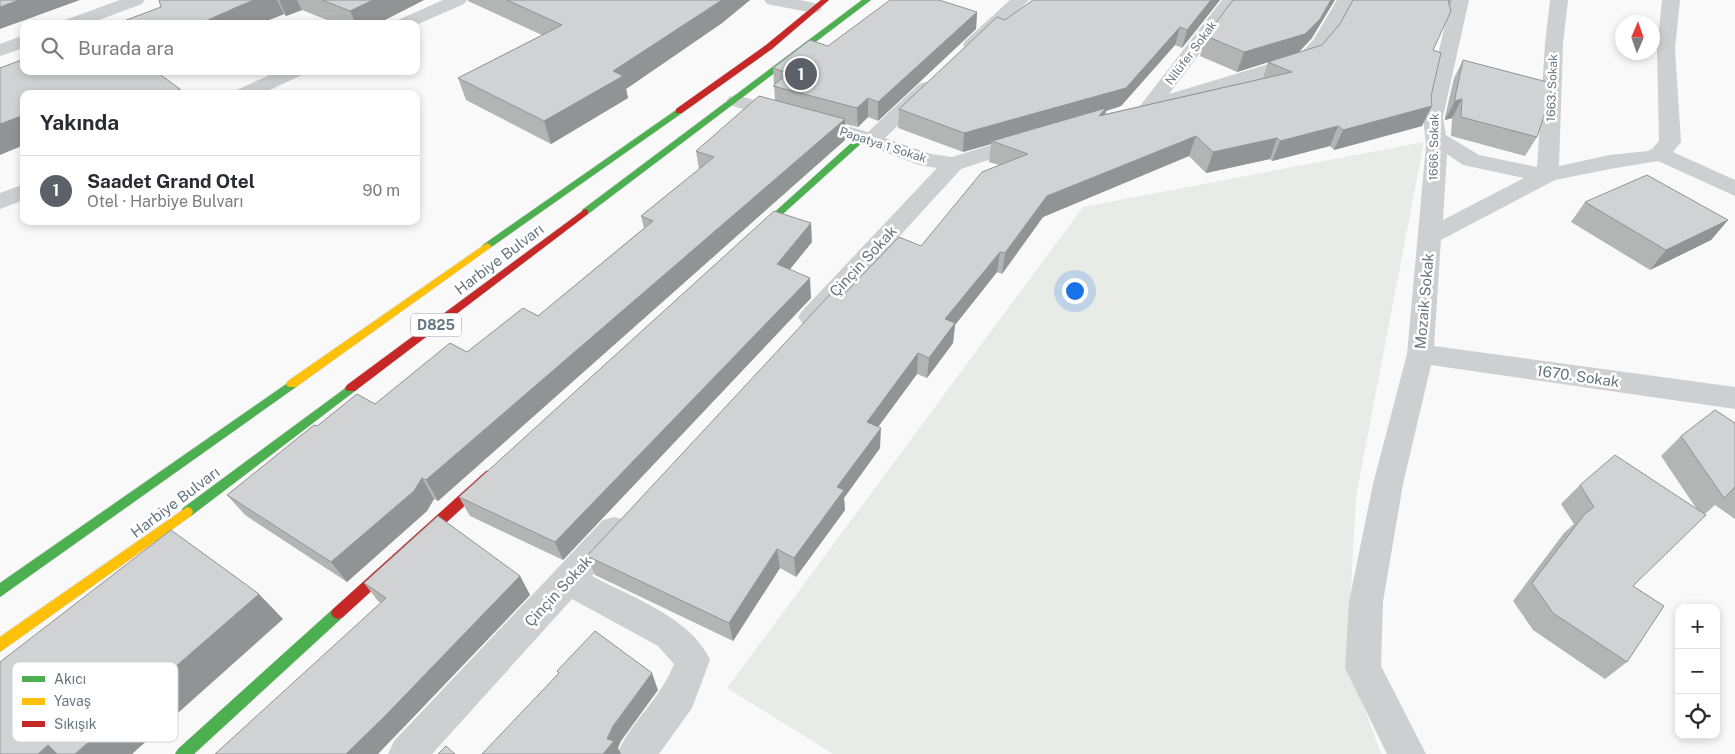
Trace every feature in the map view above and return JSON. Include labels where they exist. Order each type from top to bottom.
[{"type":"main road","name":"Harbiye Bulvarı","points":[[0,645],[141,546],[736,101],[867,0]]},
{"type":"main road","name":"Harbiye Bulvarı","points":[[0,591],[769,47],[819,4]]},
{"type":"main road","points":[[745,244],[867,138]]},
{"type":"main road","points":[[183,754],[501,466]]},
{"type":"street","points":[[82,20],[136,0]]},
{"type":"street","points":[[413,20],[458,0]]},
{"type":"street","points":[[772,0],[819,4]]},
{"type":"street","points":[[956,60],[1020,0]]},
{"type":"street","name":"Nilüfer Sokak","points":[[1231,0],[1141,109],[1306,59],[1322,42],[1346,0]]},
{"type":"street","name":"1666. Sokak","points":[[1429,237],[1436,138],[1433,117],[1460,0]]},
{"type":"street","name":"1663. Sokak","points":[[1548,175],[1554,44],[1559,0]]},
{"type":"street","points":[[1671,0],[1666,49],[1670,142],[1660,154],[1735,188]]},
{"type":"street","points":[[0,50],[20,42]]},
{"type":"street","points":[[867,138],[942,73]]},
{"type":"street","points":[[253,90],[286,75]]},
{"type":"street","name":"Papatya 1 Sokak","points":[[736,101],[867,138],[927,160],[953,164],[1046,135]]},
{"type":"street","points":[[1436,138],[1471,160],[1510,170],[1548,175]]},
{"type":"street","name":"Mozaik Sokak","points":[[1407,754],[1363,668],[1366,602],[1388,484],[1420,354],[1429,237],[1548,175],[1660,154]]},
{"type":"street","name":"Çinçin Sokak","points":[[791,339],[953,164]]},
{"type":"street","points":[[0,202],[20,194]]},
{"type":"street","name":"1670. Sokak","points":[[1420,354],[1735,398]]},
{"type":"street","name":"Çinçin Sokak","points":[[407,754],[636,507]]},
{"type":"street","points":[[568,580],[670,636],[693,660],[679,696],[636,754]]},
{"type":"shaded area","points":[[1424,142],[1356,496],[1347,661],[1381,754],[833,754],[727,688],[1083,207]]},
{"type":"building","points":[[0,0],[19,0],[0,7]]},
{"type":"building","points":[[159,0],[254,0],[208,20],[127,20],[161,7]]},
{"type":"building","points":[[322,0],[373,0],[350,11]]},
{"type":"building","points":[[507,0],[722,0],[613,71],[623,76],[544,121],[458,78],[562,25]]},
{"type":"building","points":[[890,0],[939,0],[977,12],[878,102],[868,98],[857,108],[773,86],[788,73],[773,68],[810,40],[828,46]]},
{"type":"building","points":[[1033,0],[1211,0],[1187,30],[1180,27],[1126,88],[964,133],[899,109],[997,17],[1005,20]]},
{"type":"building","points":[[1233,0],[1331,0],[1320,19],[1305,34],[1244,52],[1206,36]]},
{"type":"building","points":[[1353,0],[1448,0],[1451,11],[1433,50],[1441,53],[1431,96],[1432,106],[1343,130],[1338,126],[1280,141],[1277,138],[1213,152],[1196,136],[1047,196],[1005,253],[1000,252],[945,319],[955,323],[929,358],[918,353],[867,422],[881,428],[837,487],[844,490],[794,558],[777,549],[729,623],[587,556],[836,288],[846,292],[899,237],[921,246],[982,172],[1028,154],[992,141],[1106,108],[1099,116],[1292,72],[1268,62],[1322,45],[1340,24]]},
{"type":"building","points":[[20,60],[20,75],[161,75],[180,89],[20,90],[20,116],[0,124],[0,68]]},
{"type":"building","points":[[1463,60],[1551,83],[1550,98],[1537,137],[1461,117],[1462,99],[1455,101],[1455,98]]},
{"type":"building","points":[[759,96],[845,119],[426,480],[422,478],[414,491],[331,562],[227,495],[314,425],[317,426],[357,394],[375,404],[450,343],[467,352],[523,308],[538,316],[653,221],[641,216],[714,157],[696,151]]},
{"type":"building","points":[[1647,175],[1728,220],[1666,250],[1585,202]]},
{"type":"building","points":[[774,211],[811,223],[777,264],[810,278],[555,542],[459,497]]},
{"type":"building","points":[[1715,410],[1735,423],[1735,487],[1724,498],[1681,436]]},
{"type":"building","points":[[1615,455],[1706,515],[1633,586],[1664,606],[1627,662],[1553,613],[1532,583],[1584,515],[1594,507],[1580,485]]},
{"type":"building","points":[[438,516],[520,576],[346,754],[215,754],[386,598],[364,583]]},
{"type":"building","points":[[171,530],[259,594],[178,664],[178,662],[12,662],[12,742],[89,742],[75,754],[57,754],[48,745],[38,754],[0,754],[0,662]]},
{"type":"building","points":[[595,631],[652,673],[613,726],[607,739],[614,741],[603,754],[482,754],[559,673],[557,671]]},
{"type":"building","points":[[446,746],[455,754],[438,754]]},
{"type":"traffic: fast","points":[[585,212],[867,0]]},
{"type":"traffic: fast","points":[[487,246],[679,111]]},
{"type":"traffic: fast","points":[[751,238],[863,137]]},
{"type":"traffic: fast","points":[[0,591],[292,384]]},
{"type":"traffic: fast","points":[[187,512],[351,388]]},
{"type":"traffic: fast","points":[[183,754],[338,613]]},
{"type":"traffic: slow","points":[[292,384],[487,246]]},
{"type":"traffic: slow","points":[[0,645],[187,512]]},
{"type":"traffic: jam","points":[[679,111],[769,47],[825,0]]},
{"type":"traffic: jam","points":[[351,388],[585,212]]},
{"type":"traffic: jam","points":[[338,613],[490,475]]},
{"type":"place","name":"Saadet Grand Otel","points":[[801,74]]}]
